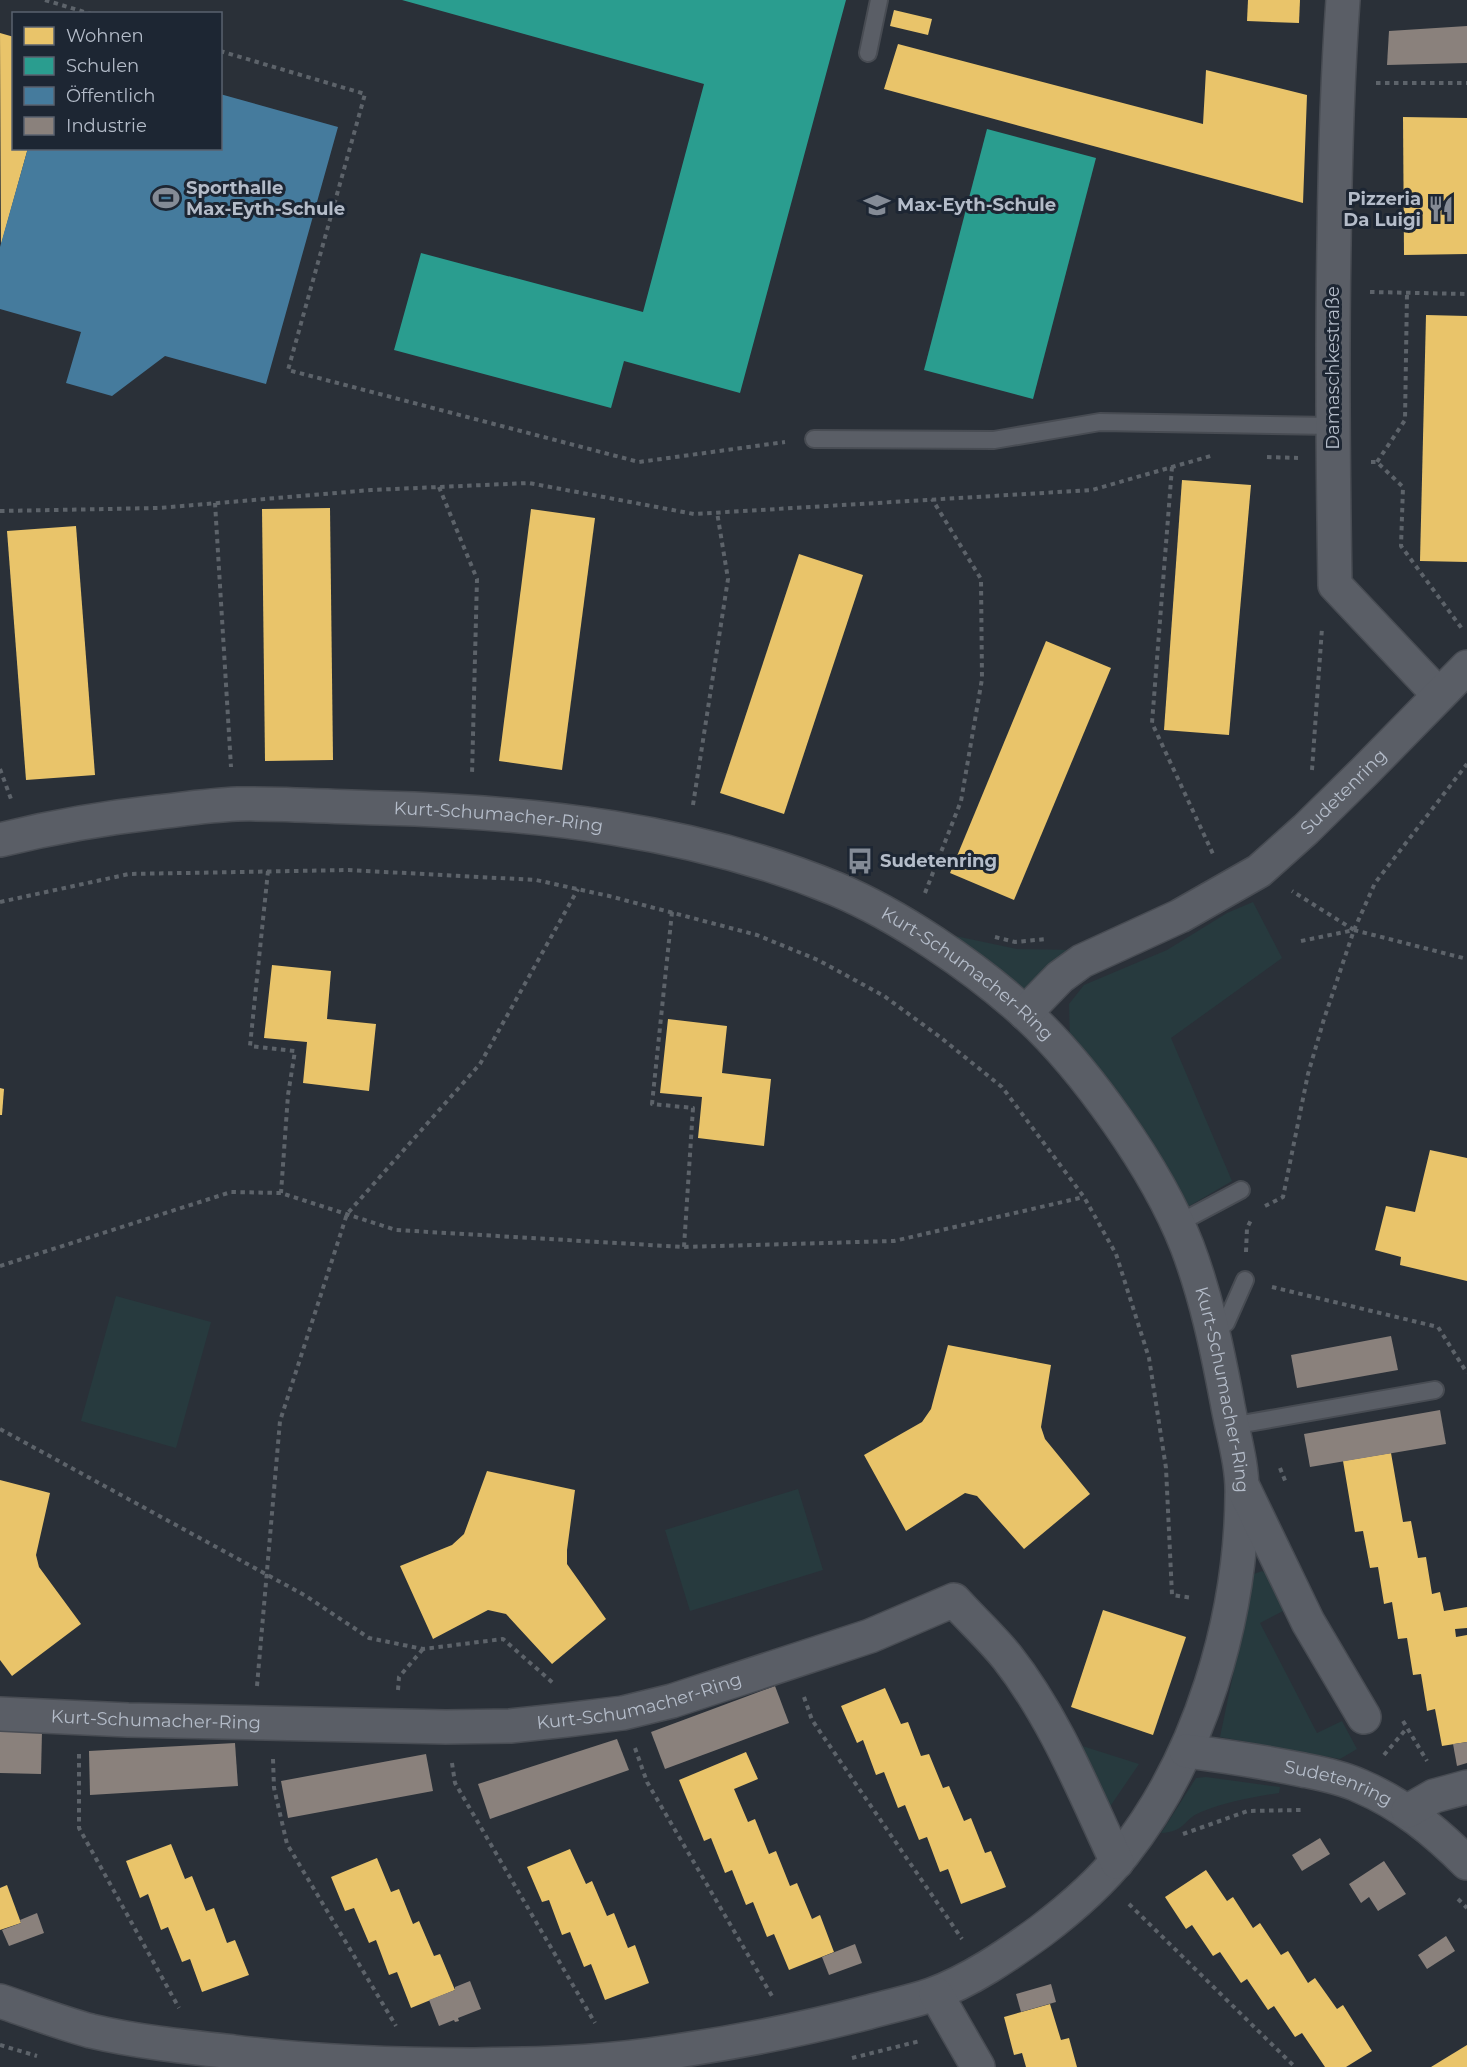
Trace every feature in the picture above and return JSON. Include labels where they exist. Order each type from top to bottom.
[{"type":"street","name":"Damaschkestraße","points":[[1343,0],[1337,84],[1332,426],[1335,585],[1438,694]]},
{"type":"street","name":"Sudetenring","points":[[1025,1013],[1060,977],[1082,962],[1180,916],[1259,871],[1306,829],[1467,667]]},
{"type":"street","name":"Kurt-Schumacher-Ring","points":[[0,840],[91,821],[233,804],[470,812],[621,828],[686,842],[778,867],[849,895],[925,938],[990,983],[1025,1013],[1054,1042],[1097,1095],[1142,1160],[1177,1224],[1197,1274],[1214,1331],[1243,1487],[1231,1604],[1218,1659],[1186,1751],[1159,1803],[1109,1869],[1070,1907],[1043,1929],[982,1969],[936,1994],[820,2025],[710,2047],[606,2061],[559,2064],[398,2065],[291,2059],[182,2046],[89,2030],[0,2001]]},
{"type":"street","points":[[1243,1487],[1308,1622],[1364,1717]]},
{"type":"street","name":"Kurt-Schumacher-Ring","points":[[0,1714],[447,1728],[510,1726],[566,1720],[623,1713],[672,1701],[870,1636],[954,1600],[1006,1657],[1038,1702],[1059,1737],[1109,1869]]},
{"type":"street","name":"Sudetenring","points":[[1186,1751],[1251,1759],[1359,1785],[1408,1811],[1444,1840],[1467,1863]]},
{"type":"street","points":[[1408,1811],[1434,1796],[1467,1786]]},
{"type":"street","points":[[936,1994],[978,2067]]},
{"type":"lane","points":[[868,53],[879,0]]},
{"type":"lane","points":[[814,439],[993,440],[1100,422],[1332,426]]},
{"type":"lane","points":[[1177,1224],[1241,1190]]},
{"type":"lane","points":[[1214,1331],[1227,1323],[1245,1281]]},
{"type":"lane","points":[[1231,1426],[1435,1390]]},
{"type":"path","points":[[45,0],[84,12]]},
{"type":"path","points":[[222,52],[365,94],[288,370],[639,462],[814,439]]},
{"type":"path","points":[[1337,84],[1467,82]]},
{"type":"path","points":[[1334,292],[1467,294]]},
{"type":"path","points":[[1377,462],[1405,420],[1407,293]]},
{"type":"path","points":[[0,511],[159,508],[371,490],[529,483],[694,514],[1092,490],[1213,455],[1223,456]]},
{"type":"path","points":[[1256,457],[1377,462],[1403,487],[1401,546],[1467,636]]},
{"type":"path","points":[[1172,467],[1152,723],[1214,856]]},
{"type":"path","points":[[439,487],[477,579],[470,812]]},
{"type":"path","points":[[924,895],[961,801],[982,679],[981,579],[932,499]]},
{"type":"path","points":[[215,503],[233,804]]},
{"type":"path","points":[[686,842],[728,579],[717,512]]},
{"type":"path","points":[[1311,781],[1323,617]]},
{"type":"path","points":[[1467,764],[1375,883],[1354,930],[1308,1074],[1283,1197],[1256,1210],[1247,1228],[1245,1281],[1438,1328],[1467,1373]]},
{"type":"path","points":[[0,902],[129,874],[348,870],[536,880],[757,935],[818,960],[884,996],[1002,1087],[1084,1197],[1116,1254],[1149,1358],[1166,1468],[1172,1595],[1231,1604]]},
{"type":"path","points":[[268,871],[250,1046],[295,1051],[288,1095],[281,1193]]},
{"type":"path","points":[[1259,871],[1354,930],[1467,959]]},
{"type":"path","points":[[398,2065],[398,2028],[287,1844],[274,1788],[263,1724],[267,1574],[280,1421],[347,1214],[480,1064],[578,889]]},
{"type":"path","points":[[672,912],[652,1104],[693,1108],[684,1247]]},
{"type":"path","points":[[1301,941],[1354,930]]},
{"type":"path","points":[[992,936],[1015,942],[1048,939]]},
{"type":"path","points":[[0,1266],[231,1192],[281,1193],[396,1230],[684,1247],[894,1241],[1084,1197]]},
{"type":"path","points":[[0,1429],[306,1596],[369,1638],[423,1649],[503,1639],[556,1686],[566,1720]]},
{"type":"path","points":[[793,1662],[812,1719],[982,1969]]},
{"type":"path","points":[[623,1713],[647,1782],[792,2030]]},
{"type":"path","points":[[79,1718],[79,1828],[185,2019],[182,2046]]},
{"type":"path","points":[[447,1728],[455,1783],[602,2035],[606,2061]]},
{"type":"path","points":[[1175,1841],[1183,1834],[1248,1811],[1305,1810]]},
{"type":"path","points":[[1109,1869],[1295,2067]]},
{"type":"path","points":[[1452,1892],[1467,1908]]},
{"type":"green space","points":[[1253,902],[1282,958],[1171,1038],[1232,1181],[1186,1208],[1070,1039],[1069,1004],[1084,985],[1167,950],[1227,913]]},
{"type":"green space","points":[[941,933],[1017,949],[1078,950],[1023,991]]},
{"type":"green space","points":[[116,1296],[211,1322],[176,1448],[81,1421]]},
{"type":"green space","points":[[798,1489],[823,1570],[690,1611],[665,1530]]},
{"type":"green space","points":[[1262,1571],[1268,1575],[1285,1610],[1260,1623],[1317,1733],[1342,1721],[1357,1749],[1340,1759],[1220,1737],[1254,1574]]},
{"type":"green space","points":[[1076,1744],[1139,1764],[1109,1808]]},
{"type":"green space","points":[[1206,1777],[1280,1787],[1279,1793],[1210,1808],[1195,1815],[1180,1828],[1161,1833],[1196,1778]]},
{"type":"building: Wohnen","points":[[1248,0],[1300,0],[1299,23],[1247,21]]},
{"type":"building: Wohnen","points":[[894,10],[932,19],[928,35],[890,26]]},
{"type":"building: Wohnen","points":[[0,33],[12,36],[12,150],[27,150],[1,245]]},
{"type":"building: Wohnen","points":[[898,44],[1203,124],[1206,70],[1307,95],[1303,203],[884,89]]},
{"type":"building: Wohnen","points":[[1403,117],[1467,118],[1467,254],[1404,255]]},
{"type":"building: Wohnen","points":[[1426,315],[1467,316],[1467,562],[1420,561]]},
{"type":"building: Wohnen","points":[[1182,480],[1251,485],[1229,735],[1164,730]]},
{"type":"building: Wohnen","points":[[330,508],[333,760],[265,761],[262,509]]},
{"type":"building: Wohnen","points":[[531,509],[595,518],[562,770],[499,761]]},
{"type":"building: Wohnen","points":[[76,526],[95,775],[26,780],[7,531]]},
{"type":"building: Wohnen","points":[[799,554],[863,575],[784,814],[720,793]]},
{"type":"building: Wohnen","points":[[1046,641],[1111,668],[1014,900],[950,873]]},
{"type":"building: Wohnen","points":[[272,965],[331,971],[327,1019],[376,1024],[369,1091],[303,1083],[307,1042],[264,1038]]},
{"type":"building: Wohnen","points":[[668,1019],[727,1026],[722,1073],[771,1079],[764,1146],[698,1138],[702,1097],[660,1093]]},
{"type":"building: Wohnen","points":[[0,1088],[4,1089],[2,1115],[0,1115]]},
{"type":"building: Wohnen","points":[[1430,1150],[1467,1158],[1467,1281],[1400,1265],[1401,1257],[1375,1250],[1386,1206],[1415,1212]]},
{"type":"building: Wohnen","points":[[948,1345],[1051,1365],[1041,1427],[1045,1439],[1090,1494],[1024,1549],[977,1496],[965,1493],[906,1531],[864,1455],[922,1422],[931,1409]]},
{"type":"building: Wohnen","points":[[1391,1453],[1403,1522],[1411,1521],[1418,1558],[1426,1557],[1432,1594],[1440,1592],[1444,1611],[1467,1607],[1467,1628],[1455,1629],[1456,1637],[1467,1635],[1467,1742],[1442,1746],[1435,1709],[1427,1711],[1421,1674],[1413,1675],[1407,1638],[1398,1639],[1392,1602],[1384,1604],[1378,1567],[1370,1568],[1363,1531],[1355,1532],[1343,1461]]},
{"type":"building: Wohnen","points":[[487,1471],[575,1490],[567,1564],[606,1619],[552,1664],[506,1614],[488,1610],[433,1639],[400,1566],[452,1545],[464,1534]]},
{"type":"building: Wohnen","points":[[0,1480],[50,1493],[36,1555],[39,1567],[81,1624],[12,1676],[0,1660]]},
{"type":"building: Wohnen","points":[[1103,1610],[1186,1637],[1153,1735],[1071,1707]]},
{"type":"building: Wohnen","points":[[885,1688],[901,1724],[908,1722],[921,1756],[929,1754],[943,1788],[949,1786],[964,1821],[971,1818],[985,1853],[991,1851],[1006,1887],[961,1904],[948,1869],[940,1872],[927,1837],[919,1840],[905,1805],[898,1808],[884,1772],[876,1775],[863,1740],[857,1743],[841,1706]]},
{"type":"building: Wohnen","points":[[746,1752],[758,1779],[734,1789],[748,1822],[755,1819],[769,1854],[776,1851],[790,1886],[797,1883],[812,1919],[820,1915],[834,1952],[789,1970],[774,1934],[767,1937],[753,1902],[746,1905],[732,1870],[725,1873],[711,1838],[704,1841],[679,1780]]},
{"type":"building: Wohnen","points":[[171,1844],[185,1879],[192,1876],[206,1911],[214,1908],[227,1943],[235,1940],[249,1975],[202,1992],[190,1959],[182,1962],[168,1927],[161,1930],[148,1894],[140,1898],[126,1861]]},
{"type":"building: Wohnen","points":[[570,1849],[586,1884],[592,1881],[607,1916],[614,1913],[628,1948],[635,1945],[649,1983],[605,2000],[591,1964],[584,1967],[570,1932],[562,1935],[549,1900],[542,1902],[527,1867]]},
{"type":"building: Wohnen","points":[[377,1858],[391,1892],[399,1889],[413,1924],[419,1921],[434,1956],[440,1954],[455,1990],[411,2008],[397,1972],[389,1975],[376,1940],[369,1943],[354,1908],[345,1911],[331,1877]]},
{"type":"building: Wohnen","points":[[1206,1870],[1227,1901],[1233,1897],[1253,1928],[1260,1923],[1281,1955],[1288,1951],[1308,1983],[1315,1978],[1337,2009],[1343,2005],[1372,2051],[1346,2067],[1325,2067],[1302,2033],[1295,2037],[1274,2006],[1268,2010],[1247,1979],[1241,1983],[1220,1952],[1213,1956],[1192,1925],[1186,1929],[1165,1897]]},
{"type":"building: Wohnen","points":[[7,1885],[21,1923],[0,1930],[0,1888]]},
{"type":"building: Wohnen","points":[[1050,2004],[1061,2040],[1069,2038],[1077,2067],[1026,2067],[1022,2053],[1014,2055],[1004,2017]]},
{"type":"building: Wohnen","points":[[1467,2045],[1467,2067],[1431,2067]]},
{"type":"building: Schulen","points":[[402,0],[846,0],[740,393],[624,361],[611,408],[394,350],[421,253],[643,312],[704,84]]},
{"type":"building: Schulen","points":[[987,129],[1096,158],[1033,399],[924,370]]},
{"type":"building: Öffentlich","name":"Sporthalle Max-Eyth-Schule","points":[[222,95],[338,127],[266,384],[165,356],[112,396],[66,383],[81,332],[0,309],[0,247],[27,150],[222,150]]},
{"type":"building: Industrie","points":[[1467,26],[1467,63],[1387,65],[1389,31]]},
{"type":"building: Industrie","points":[[1391,1336],[1398,1370],[1297,1388],[1291,1355]]},
{"type":"building: Industrie","points":[[1440,1410],[1446,1444],[1310,1467],[1304,1434]]},
{"type":"building: Industrie","points":[[775,1686],[789,1723],[665,1769],[651,1732]]},
{"type":"building: Industrie","points":[[0,1730],[42,1731],[41,1774],[0,1773]]},
{"type":"building: Industrie","points":[[617,1739],[629,1770],[490,1819],[478,1784]]},
{"type":"building: Industrie","points":[[1467,1742],[1467,1763],[1457,1766],[1453,1744]]},
{"type":"building: Industrie","points":[[235,1743],[238,1786],[90,1795],[89,1751]]},
{"type":"building: Industrie","points":[[426,1754],[433,1791],[288,1818],[281,1781]]},
{"type":"building: Industrie","points":[[1320,1838],[1330,1854],[1302,1871],[1292,1855]]},
{"type":"building: Industrie","points":[[1384,1861],[1406,1894],[1378,1911],[1369,1897],[1361,1903],[1349,1884]]},
{"type":"building: Industrie","points":[[37,1913],[44,1933],[9,1946],[2,1930],[21,1923],[20,1920]]},
{"type":"building: Industrie","points":[[1446,1936],[1455,1951],[1427,1969],[1418,1955]]},
{"type":"building: Industrie","points":[[855,1944],[862,1963],[829,1975],[822,1957]]},
{"type":"building: Industrie","points":[[470,1981],[481,2009],[458,2018],[459,2021],[454,2020],[439,2026],[429,2000],[455,1990],[455,1987]]},
{"type":"building: Industrie","points":[[1051,1984],[1056,2002],[1021,2012],[1016,1994]]},
{"type":"place","name":"Sporthalle Max-Eyth-Schule","points":[[166,198]]},
{"type":"place","name":"Max-Eyth-Schule","points":[[877,205]]},
{"type":"place","name":"Pizzeria Da Luigi","points":[[1441,209]]},
{"type":"place","name":"Sudetenring","points":[[860,861]]}]
